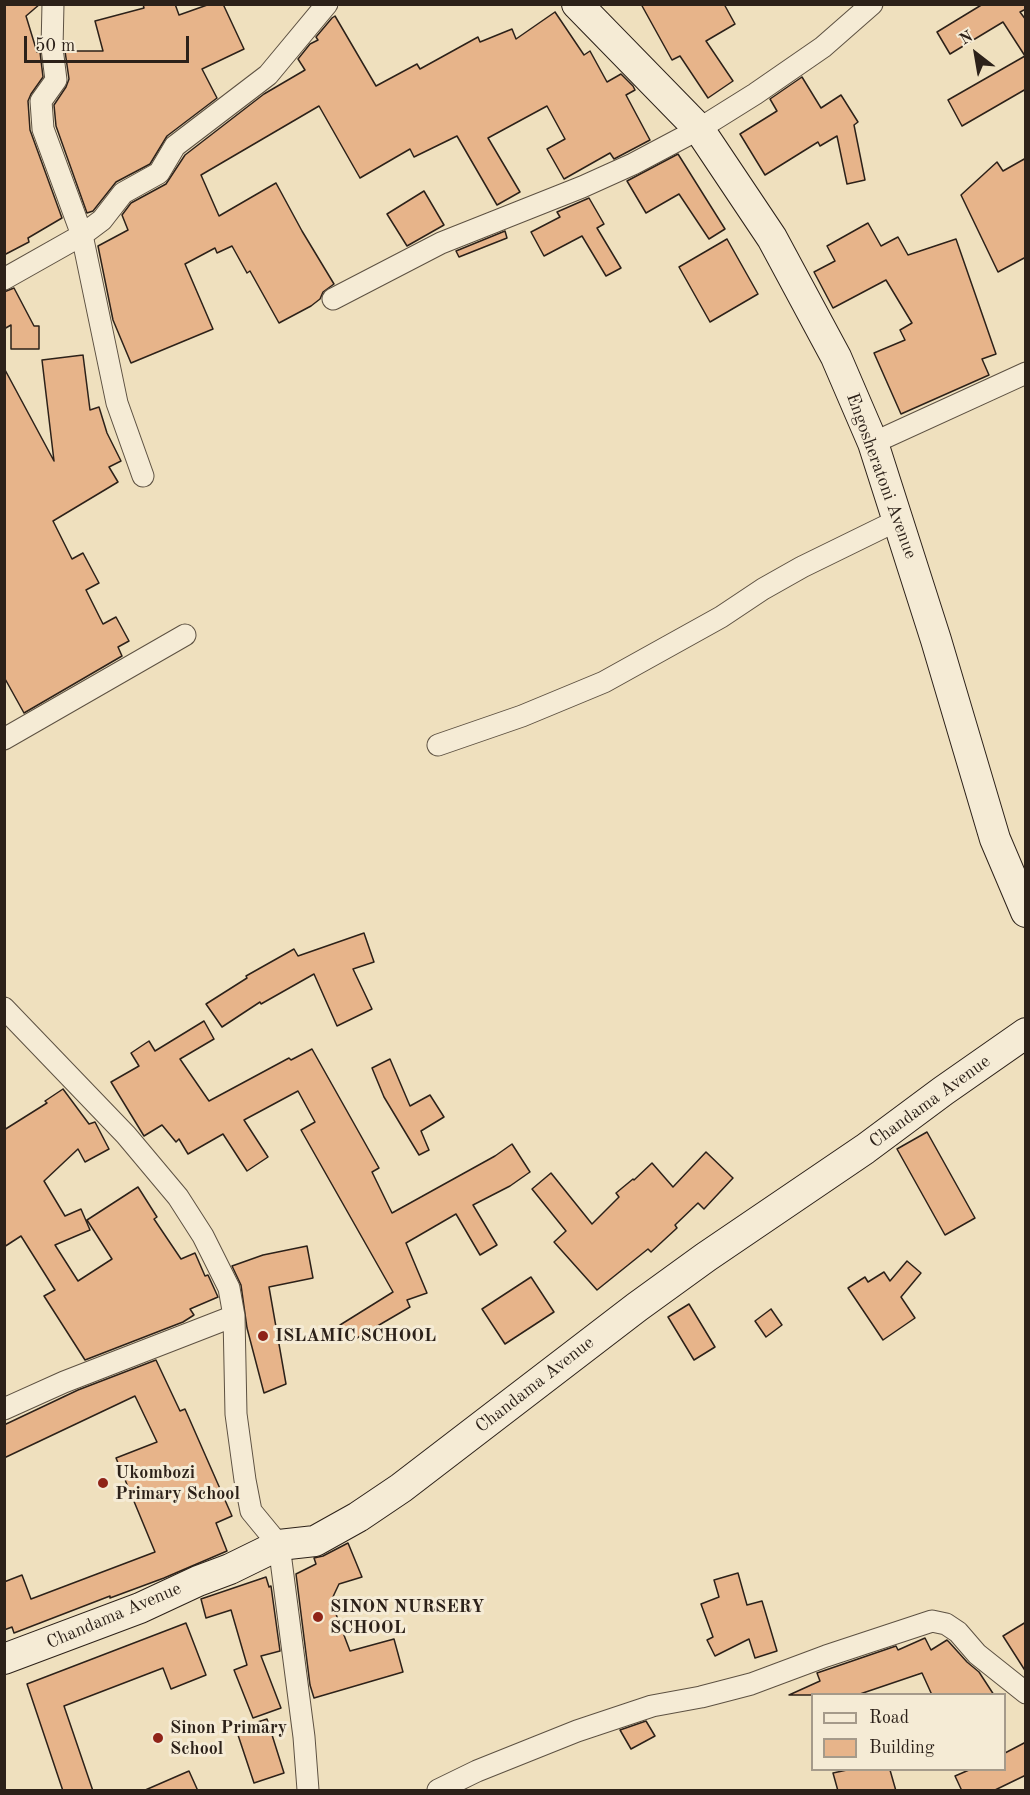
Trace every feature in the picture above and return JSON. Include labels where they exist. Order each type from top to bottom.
[{"type":"street","points":[[53,4],[52,48],[56,80],[41,101],[43,129],[82,235],[117,403],[143,476]]},
{"type":"street","points":[[4,279],[82,235],[102,220],[123,193],[159,173],[175,146],[268,75],[318,18],[327,4]]},
{"type":"street","name":"Engosheratoni Avenue","points":[[577,4],[699,129],[772,238],[836,357],[873,443],[953,694],[995,839],[1026,912]]},
{"type":"street","points":[[333,299],[441,243],[582,187],[633,164],[699,129],[823,47],[872,4]]},
{"type":"street","points":[[873,443],[1026,373]]},
{"type":"street","points":[[438,744],[522,716],[604,682],[721,617],[802,567],[898,520]]},
{"type":"street","points":[[4,739],[185,635]]},
{"type":"street","points":[[4,1008],[126,1135],[178,1197],[203,1236],[229,1288],[234,1316],[236,1414],[245,1480],[251,1511],[279,1545],[303,1726],[308,1791]]},
{"type":"street","name":"Chandama Avenue","points":[[4,1659],[31,1651],[140,1608],[279,1545],[315,1541],[358,1517],[384,1500],[706,1257],[865,1149],[1026,1033]]},
{"type":"street","points":[[4,1409],[64,1382],[234,1316]]},
{"type":"street","points":[[438,1791],[477,1771],[577,1731],[652,1706],[701,1697],[751,1684],[826,1656],[932,1622],[946,1624],[958,1632],[977,1654],[1026,1693]]},
{"type":"building","points":[[4,4],[40,4],[26,16],[37,52],[40,52],[43,77],[28,101],[30,130],[62,218],[28,238],[29,242],[4,255]]},
{"type":"building","points":[[143,4],[175,4],[179,15],[210,4],[223,4],[244,49],[202,69],[217,98],[167,136],[150,164],[116,182],[93,211],[87,213],[56,126],[54,105],[69,79],[65,51],[103,51],[95,21],[144,8]]},
{"type":"building","points":[[641,4],[724,4],[735,24],[706,41],[733,81],[708,98],[680,56],[672,60]]},
{"type":"building","points":[[983,4],[1026,4],[1026,9],[1020,12],[1026,20],[1026,89],[962,126],[948,100],[1025,56],[1003,22],[950,54],[937,32]]},
{"type":"building","points":[[555,12],[584,55],[590,51],[607,82],[621,74],[633,86],[635,90],[626,95],[650,140],[614,159],[610,153],[564,179],[547,149],[565,139],[547,106],[488,138],[520,192],[497,205],[457,136],[414,157],[410,149],[360,178],[319,106],[201,175],[219,216],[276,183],[334,284],[323,292],[320,299],[311,306],[279,323],[250,271],[247,273],[232,246],[217,253],[215,248],[185,264],[213,329],[131,363],[113,320],[98,246],[128,230],[122,215],[131,203],[166,184],[185,155],[264,94],[305,70],[298,59],[310,44],[318,40],[316,37],[332,18],[335,16],[376,86],[417,64],[420,69],[478,37],[480,42],[512,29],[516,39]]},
{"type":"building","points":[[802,77],[821,108],[841,95],[858,122],[854,125],[865,180],[847,184],[837,136],[820,146],[818,142],[765,175],[740,134],[777,111],[770,99]]},
{"type":"building","points":[[678,154],[725,229],[709,239],[679,194],[646,213],[627,181]]},
{"type":"building","points":[[1026,158],[1026,257],[998,272],[961,195],[997,162],[1003,171]]},
{"type":"building","points":[[424,191],[444,225],[407,246],[387,214]]},
{"type":"building","points":[[589,198],[604,224],[597,228],[621,268],[606,276],[582,236],[544,256],[531,232],[560,217],[557,212]]},
{"type":"building","points":[[868,223],[881,246],[898,237],[908,255],[956,239],[996,354],[982,359],[989,375],[901,414],[874,353],[905,340],[900,330],[912,323],[886,280],[833,308],[814,272],[835,261],[827,246]]},
{"type":"building","points":[[505,231],[507,238],[459,257],[456,251]]},
{"type":"building","points":[[727,239],[758,294],[710,322],[679,267]]},
{"type":"building","points":[[14,288],[34,326],[39,326],[39,349],[11,349],[11,325],[4,329],[4,292]]},
{"type":"building","points":[[83,355],[90,410],[99,407],[107,433],[121,461],[109,467],[118,482],[53,521],[72,559],[83,553],[99,583],[86,590],[103,624],[116,617],[129,641],[118,647],[122,656],[24,713],[4,677],[4,368],[54,461],[42,360]]},
{"type":"building","points":[[364,933],[374,962],[353,969],[372,1009],[337,1026],[314,974],[261,1004],[260,1002],[222,1027],[206,1004],[247,978],[246,976],[294,949],[298,956]]},
{"type":"building","points":[[204,1021],[214,1039],[180,1059],[209,1101],[289,1058],[291,1060],[312,1049],[379,1168],[372,1172],[392,1213],[495,1156],[512,1144],[530,1172],[510,1186],[473,1205],[497,1245],[480,1255],[456,1214],[406,1243],[427,1293],[407,1300],[410,1307],[350,1342],[340,1325],[393,1292],[301,1130],[315,1122],[298,1091],[244,1120],[268,1157],[247,1171],[223,1134],[188,1154],[179,1139],[176,1142],[162,1125],[144,1136],[111,1082],[139,1066],[131,1053],[149,1041],[155,1051]]},
{"type":"building","points":[[390,1059],[410,1106],[430,1095],[444,1117],[421,1131],[429,1150],[419,1155],[384,1097],[372,1068]]},
{"type":"building","points":[[63,1089],[89,1124],[95,1122],[109,1149],[85,1162],[78,1149],[44,1181],[65,1216],[81,1209],[90,1230],[55,1245],[78,1281],[112,1259],[87,1220],[138,1187],[157,1217],[154,1219],[181,1259],[195,1253],[218,1297],[190,1309],[194,1315],[183,1322],[85,1360],[44,1296],[55,1290],[21,1236],[4,1247],[4,1130],[47,1103],[45,1101]]},
{"type":"building","points":[[927,1132],[975,1218],[945,1235],[897,1149]]},
{"type":"building","points":[[706,1152],[733,1178],[704,1209],[698,1203],[675,1225],[677,1228],[651,1252],[648,1249],[597,1290],[554,1242],[566,1231],[532,1189],[551,1173],[592,1224],[619,1197],[616,1193],[652,1163],[673,1187]]},
{"type":"building","name":"ISLAMIC SCHOOL","points":[[307,1246],[313,1278],[269,1287],[286,1384],[264,1393],[247,1328],[241,1285],[232,1266],[263,1255]]},
{"type":"building","points":[[907,1261],[921,1273],[901,1297],[915,1318],[883,1340],[848,1288],[865,1277],[868,1282],[884,1272],[890,1281]]},
{"type":"building","points":[[531,1277],[554,1312],[505,1344],[482,1309]]},
{"type":"building","points":[[689,1304],[715,1347],[694,1360],[668,1317]]},
{"type":"building","points":[[771,1309],[782,1325],[766,1337],[755,1321]]},
{"type":"building","points":[[156,1360],[180,1411],[185,1409],[232,1516],[216,1523],[227,1551],[164,1578],[14,1633],[12,1627],[4,1630],[4,1582],[22,1575],[31,1599],[155,1552],[116,1458],[157,1442],[135,1396],[4,1458],[4,1425],[78,1390]]},
{"type":"building","name":"SINON NURSERY SCHOOL","points":[[348,1543],[362,1577],[339,1584],[331,1601],[350,1651],[394,1639],[403,1672],[314,1698],[310,1685],[296,1574],[316,1564],[314,1558],[323,1556]]},
{"type":"building","points":[[738,1573],[747,1605],[762,1601],[777,1651],[755,1658],[749,1639],[715,1656],[707,1640],[713,1637],[701,1604],[719,1597],[714,1580]]},
{"type":"building","points":[[266,1577],[269,1587],[271,1586],[280,1651],[261,1656],[281,1708],[253,1718],[234,1670],[247,1665],[231,1610],[206,1618],[201,1599]]},
{"type":"building","points":[[1026,1622],[1026,1672],[1003,1636]]},
{"type":"building","points":[[186,1623],[206,1675],[171,1689],[163,1668],[64,1706],[93,1791],[63,1791],[27,1684]]},
{"type":"building","points":[[925,1638],[931,1650],[947,1640],[979,1672],[993,1693],[931,1693],[922,1673],[863,1693],[789,1695],[820,1681],[817,1673],[896,1646],[898,1650]]},
{"type":"building","points":[[267,1719],[284,1773],[254,1783],[236,1729]]},
{"type":"building","points":[[646,1721],[655,1736],[631,1749],[620,1730]]},
{"type":"building","points":[[1026,1742],[1026,1775],[993,1791],[962,1791],[955,1776],[967,1771],[1006,1771],[1006,1752]]},
{"type":"building","points":[[189,1771],[198,1791],[143,1791]]},
{"type":"building","points":[[890,1771],[896,1791],[838,1791],[833,1773]]},
{"type":"place","name":"ISLAMIC SCHOOL","points":[[263,1336]]},
{"type":"place","name":"Ukombozi Primary School","points":[[103,1483]]},
{"type":"place","name":"SINON NURSERY SCHOOL","points":[[318,1617]]},
{"type":"place","name":"Sinon Primary School","points":[[158,1738]]}]
